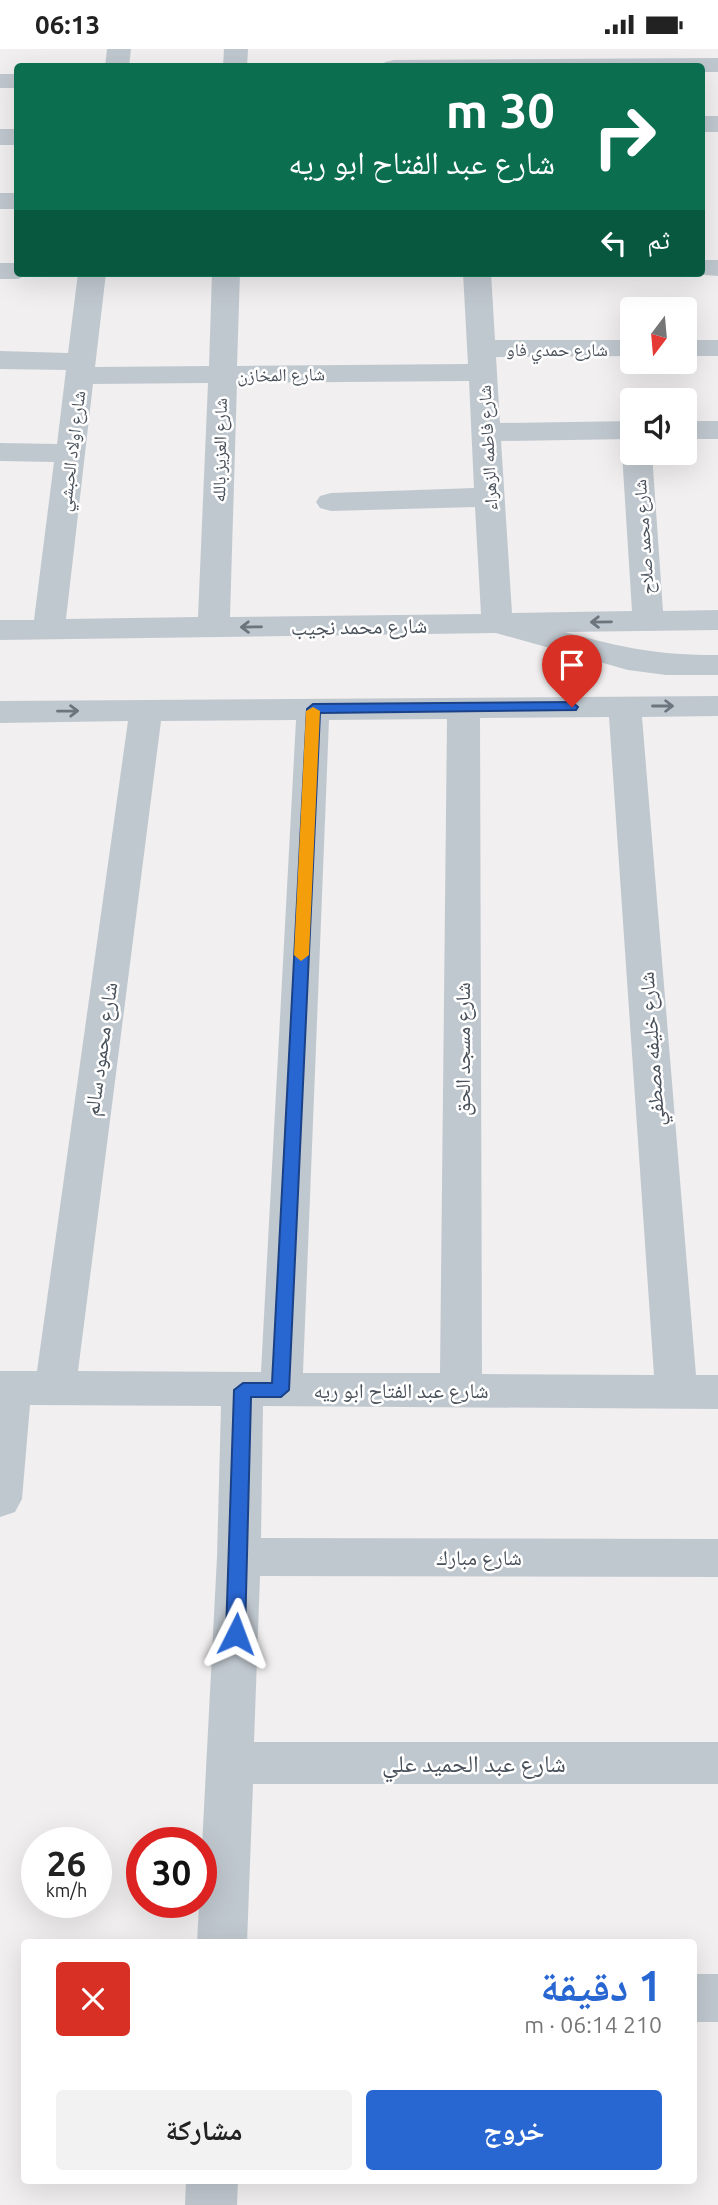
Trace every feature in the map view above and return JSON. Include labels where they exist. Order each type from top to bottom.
[{"type":"street","points":[[434,63],[464,60],[616,63]]},
{"type":"street","name":"شارع اولاد الحبشي","points":[[49,629],[92,277]]},
{"type":"street","name":"شارع العزيز بالله","points":[[214,628],[226,277]]},
{"type":"street","name":"شارع فاطمه الزهراء","points":[[477,277],[497,623]]},
{"type":"street","points":[[697,348],[718,348]]},
{"type":"street","name":"شارع حمدي فاو","points":[[482,361],[620,349]]},
{"type":"street","name":"شارع المخازن","points":[[0,361],[81,369],[221,375],[482,361]]},
{"type":"street","points":[[697,430],[718,430]]},
{"type":"street","points":[[486,432],[620,431]]},
{"type":"street","points":[[0,452],[71,453]]},
{"type":"street","name":"شارع محمد صلاح","points":[[638,465],[648,621]]},
{"type":"street","points":[[331,502],[490,497]]},
{"type":"street","name":"شارع محمد نجيب","points":[[0,630],[718,620]]},
{"type":"street","points":[[497,623],[628,660],[666,665],[718,664]]},
{"type":"street","name":"شارع خليفه مصطفي","points":[[625,706],[676,1392]]},
{"type":"street","points":[[0,712],[718,706]]},
{"type":"street","name":"شارع مسجد الحق","points":[[461,1390],[464,708]]},
{"type":"street","points":[[222,1939],[239,1557],[262,1390],[313,709]]},
{"type":"street","name":"شارع محمود سالم","points":[[55,1389],[146,710]]},
{"type":"street","points":[[0,1499],[6,1388]]},
{"type":"street","name":"شارع عبد الفتاح ابو ريه","points":[[6,1388],[718,1392]]},
{"type":"street","name":"شارع مبارك","points":[[239,1557],[718,1558]]},
{"type":"street","name":"شارع عبد الحميد علي","points":[[229,1763],[718,1763]]},
{"type":"street","points":[[697,1998],[718,1998]]},
{"type":"street","points":[[211,2205],[212,2184]]},
{"type":"slow traffic","points":[[301,955],[313,711]]},
{"type":"route","points":[[236,1634],[243,1390],[281,1390],[313,709],[572,707]]}]
